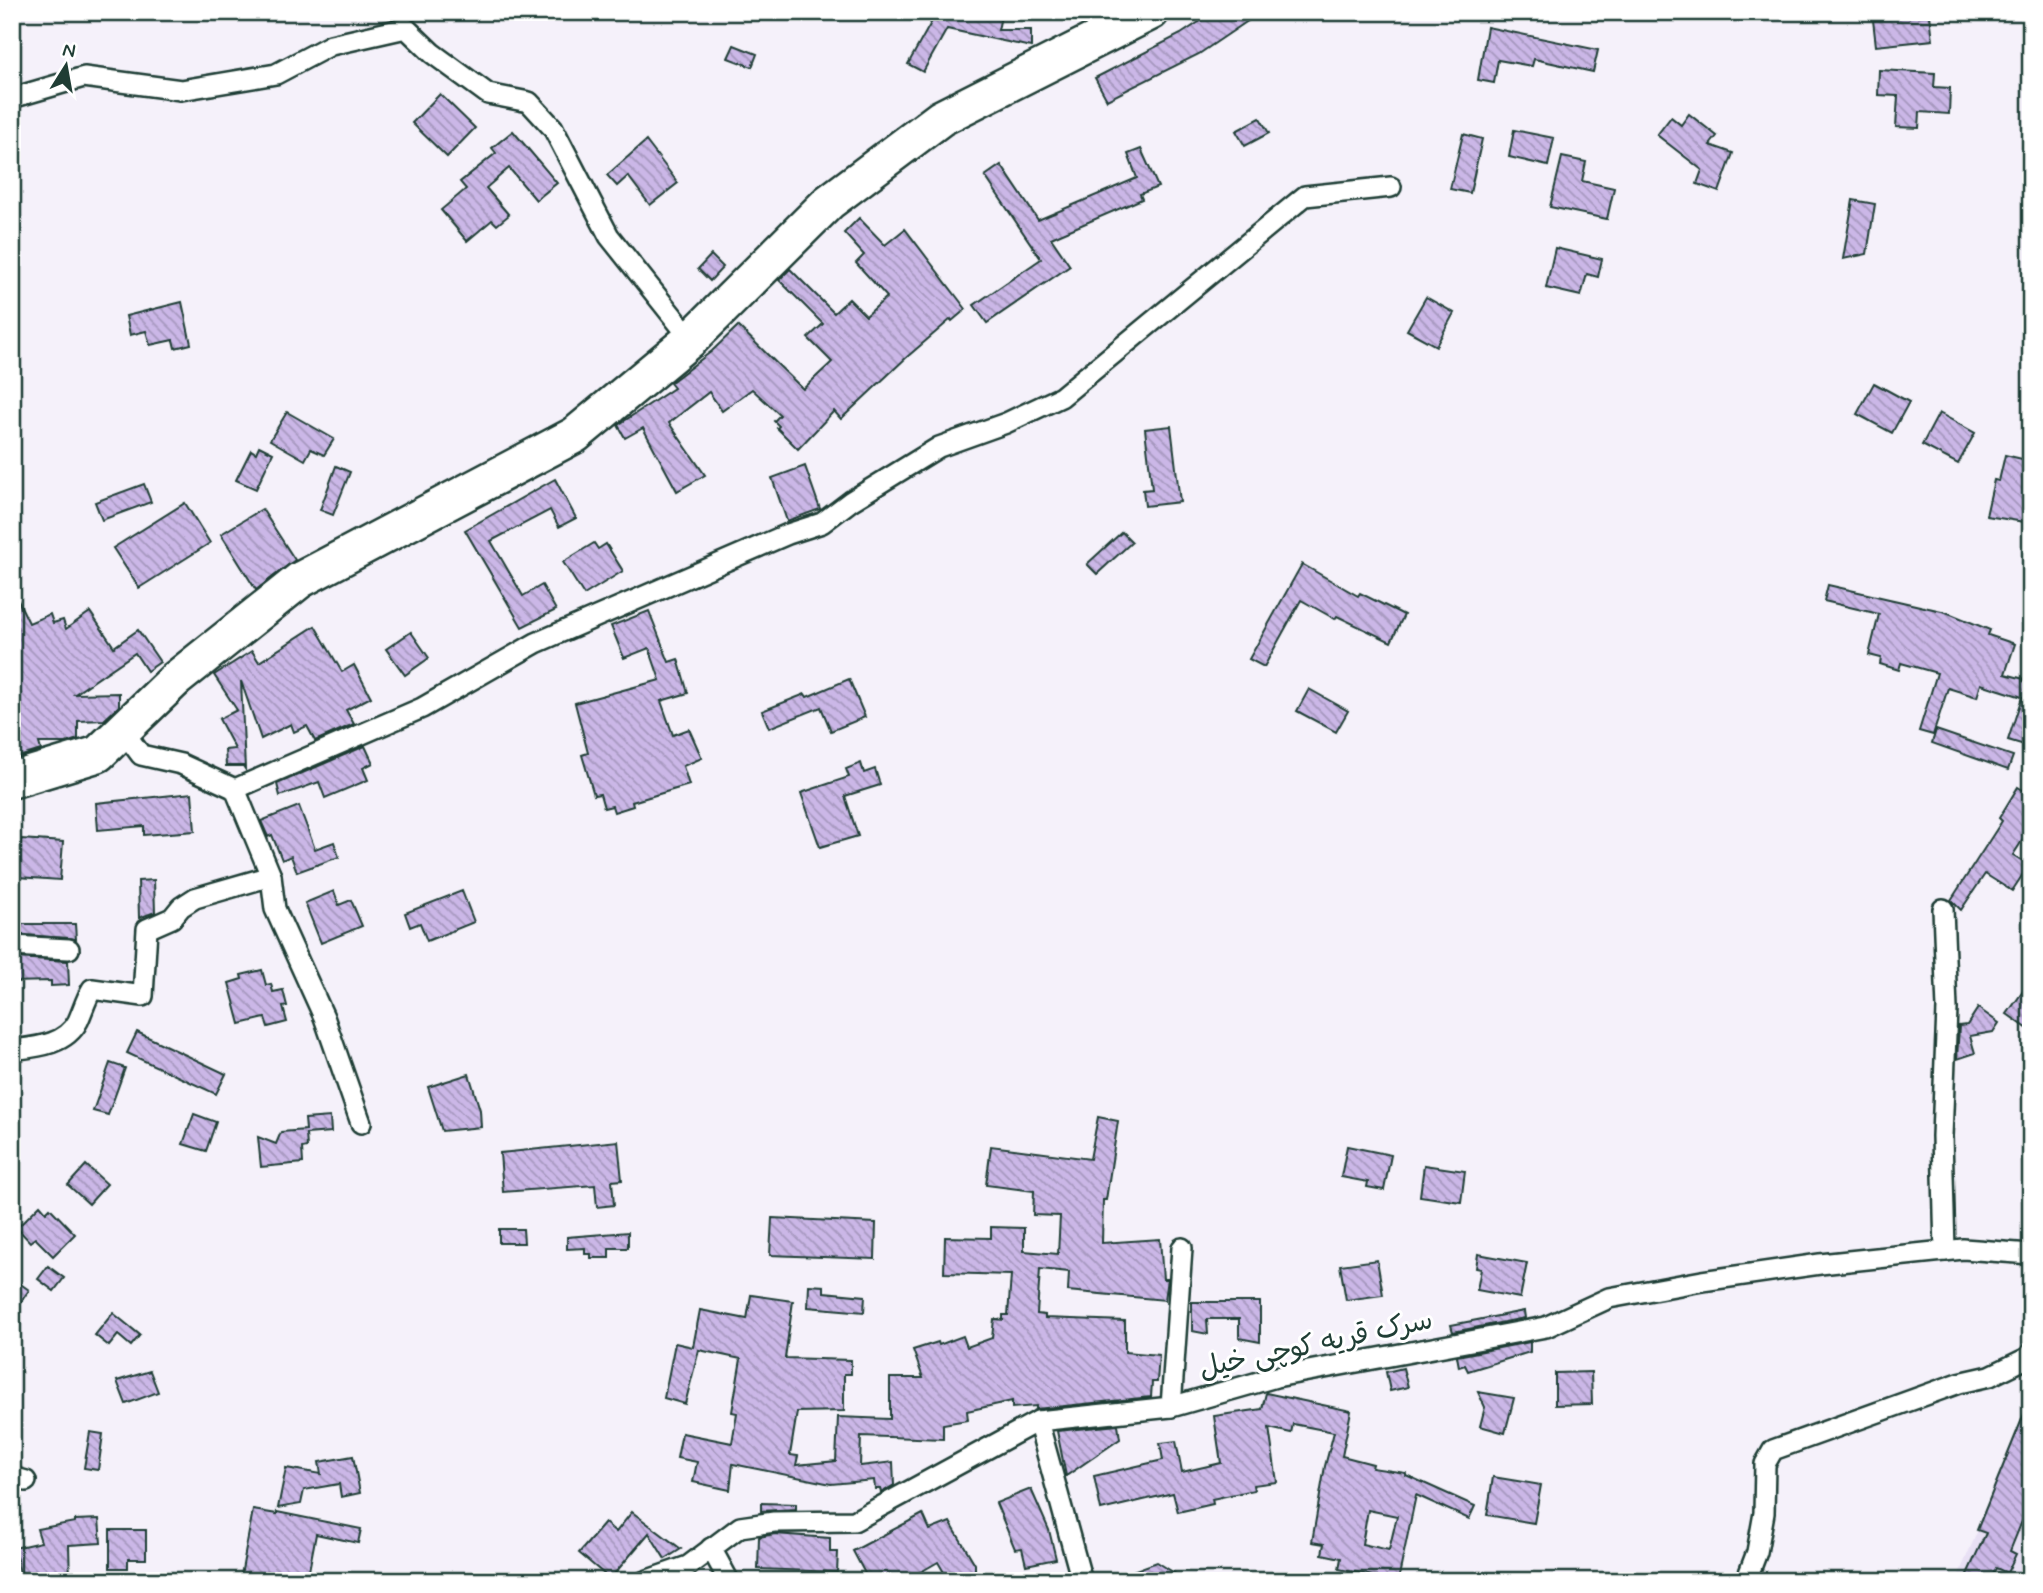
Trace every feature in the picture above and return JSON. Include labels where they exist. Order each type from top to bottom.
[{"type":"highway","points":[[12,780],[98,754],[176,679],[300,580],[575,435],[691,339],[829,202],[941,118],[1151,12]]},
{"type":"street","points":[[12,98],[84,77],[181,90],[276,74],[331,45],[406,28],[432,54],[488,94],[529,102],[553,128],[609,236],[691,339]]},
{"type":"street","points":[[235,789],[422,708],[536,643],[788,534],[822,523],[851,501],[939,447],[1006,423],[1061,397],[1305,196],[1391,187]]},
{"type":"street","points":[[123,731],[141,755],[181,764],[235,789],[271,876],[275,909],[324,1017],[361,1123]]},
{"type":"street","points":[[12,1050],[37,1047],[61,1039],[76,1024],[92,989],[144,996],[147,929],[172,918],[181,907],[195,898],[271,876]]},
{"type":"street","points":[[1943,909],[1947,1009],[1942,1136],[1945,1251]]},
{"type":"street","points":[[12,946],[69,949]]},
{"type":"street","points":[[1171,1407],[1182,1248]]},
{"type":"street","name":"سرک قریه کوچی خیل","points":[[645,1581],[688,1566],[740,1527],[775,1522],[854,1521],[1038,1421],[1171,1407],[1276,1377],[1546,1327],[1609,1298],[1702,1281],[1807,1266],[1963,1249],[2031,1254]]},
{"type":"street","points":[[1746,1581],[1757,1552],[1765,1513],[1765,1464],[1773,1450],[1959,1383],[1990,1376],[2031,1353]]},
{"type":"street","points":[[1038,1421],[1080,1574]]},
{"type":"street","points":[[712,1548],[729,1581]]},
{"type":"shaded area","points":[[2031,1407],[2031,1581],[1956,1581]]},
{"type":"building","points":[[937,12],[1002,12],[998,30],[1031,30],[1031,47],[947,29],[923,72],[908,64]]},
{"type":"building","points":[[1214,12],[1261,12],[1199,54],[1107,100],[1095,78],[1181,34]]},
{"type":"building","points":[[1930,15],[1933,40],[1876,46],[1873,20]]},
{"type":"building","points":[[1487,27],[1598,50],[1593,72],[1534,59],[1532,66],[1498,60],[1494,83],[1478,80]]},
{"type":"building","points":[[734,45],[757,54],[752,67],[728,58]]},
{"type":"building","points":[[1879,70],[1935,73],[1934,87],[1950,88],[1949,114],[1920,112],[1919,128],[1896,127],[1898,96],[1878,95]]},
{"type":"building","points":[[440,94],[475,128],[447,157],[412,123]]},
{"type":"building","points":[[1689,114],[1717,136],[1710,145],[1733,153],[1719,192],[1697,184],[1702,170],[1657,135],[1671,117],[1681,125]]},
{"type":"building","points":[[1260,118],[1269,133],[1245,146],[1236,131]]},
{"type":"building","points":[[1514,130],[1554,138],[1548,166],[1509,157]]},
{"type":"building","points":[[513,131],[557,183],[536,200],[509,168],[486,188],[509,215],[497,225],[492,220],[467,241],[441,210],[466,189],[460,182],[496,153],[492,148]]},
{"type":"building","points":[[1463,134],[1482,139],[1470,193],[1450,189]]},
{"type":"building","points":[[646,141],[678,183],[650,205],[628,176],[617,186],[607,175]]},
{"type":"building","points":[[1141,149],[1158,187],[1140,194],[1142,199],[1051,238],[1070,266],[987,323],[974,305],[1041,259],[985,176],[1001,165],[1038,220],[1137,178],[1128,154]]},
{"type":"building","points":[[1562,157],[1586,162],[1582,181],[1614,188],[1607,219],[1550,207]]},
{"type":"building","points":[[1853,200],[1875,204],[1867,254],[1843,259]]},
{"type":"building","points":[[859,218],[885,245],[905,229],[966,309],[907,357],[841,419],[834,411],[798,449],[777,428],[779,426],[774,421],[780,415],[752,389],[722,411],[709,392],[669,423],[705,475],[677,491],[643,428],[625,438],[618,425],[674,388],[670,383],[712,351],[738,326],[803,389],[832,362],[808,338],[823,324],[779,280],[790,269],[834,313],[849,299],[866,316],[887,297],[856,263],[864,255],[844,233]]},
{"type":"building","points":[[1555,248],[1602,259],[1598,277],[1587,274],[1581,296],[1546,288]]},
{"type":"building","points":[[711,255],[723,267],[710,281],[698,269]]},
{"type":"building","points":[[1426,297],[1454,313],[1436,346],[1407,330]]},
{"type":"building","points":[[182,302],[191,344],[175,348],[173,340],[150,345],[146,331],[130,335],[126,316]]},
{"type":"building","points":[[1874,383],[1909,402],[1892,433],[1857,414]]},
{"type":"building","points":[[287,412],[334,439],[324,455],[311,449],[305,460],[270,440]]},
{"type":"building","points":[[1939,413],[1975,433],[1958,464],[1922,445]]},
{"type":"building","points":[[1171,426],[1180,502],[1145,506],[1143,490],[1152,489],[1145,429]]},
{"type":"building","points":[[259,446],[273,453],[256,489],[236,480],[251,450],[256,453]]},
{"type":"building","points":[[2005,455],[2031,461],[2031,523],[1986,516],[1994,480],[1999,481]]},
{"type":"building","points":[[336,466],[350,472],[333,515],[320,510]]},
{"type":"building","points":[[805,466],[820,509],[787,521],[772,478]]},
{"type":"building","points":[[555,479],[576,518],[559,527],[550,510],[491,541],[523,596],[542,585],[556,610],[522,627],[465,530]]},
{"type":"building","points":[[144,484],[151,502],[102,520],[95,502]]},
{"type":"building","points":[[185,503],[210,543],[139,588],[113,548]]},
{"type":"building","points":[[262,509],[295,560],[256,590],[221,534]]},
{"type":"building","points":[[1122,532],[1132,542],[1097,574],[1087,564]]},
{"type":"building","points":[[594,543],[598,549],[606,544],[623,571],[584,595],[563,562]]},
{"type":"building","points":[[1302,564],[1358,596],[1360,593],[1404,615],[1391,642],[1337,616],[1335,619],[1301,600],[1264,667],[1249,659]]},
{"type":"building","points":[[1828,585],[1946,612],[1990,630],[1988,635],[2015,644],[2005,674],[2024,679],[2027,683],[2031,680],[2031,747],[2008,740],[2022,697],[1981,684],[1977,697],[1948,688],[1933,735],[1919,731],[1937,673],[1901,663],[1899,670],[1880,664],[1881,658],[1869,655],[1879,614],[1824,601]]},
{"type":"building","points":[[12,588],[29,623],[50,614],[53,623],[63,620],[66,629],[90,612],[114,647],[138,630],[160,662],[147,671],[135,653],[75,694],[119,693],[119,706],[104,720],[78,721],[78,739],[66,743],[39,743],[41,750],[12,759]]},
{"type":"building","points":[[649,611],[669,662],[678,659],[688,693],[661,701],[673,735],[689,729],[702,758],[683,766],[689,785],[632,802],[633,806],[614,812],[612,806],[604,808],[600,794],[594,795],[582,755],[588,753],[575,703],[660,680],[649,648],[624,658],[611,626]]},
{"type":"building","points":[[315,626],[342,672],[354,665],[371,697],[346,710],[354,724],[315,741],[307,726],[294,732],[291,724],[261,739],[241,681],[245,769],[243,766],[226,766],[225,750],[235,749],[219,719],[237,710],[214,675],[252,651],[259,662]]},
{"type":"building","points":[[411,632],[429,658],[405,675],[386,649]]},
{"type":"building","points":[[849,679],[865,717],[831,731],[821,707],[769,728],[762,711],[805,694],[807,697]]},
{"type":"building","points":[[1309,689],[1348,711],[1336,732],[1297,711]]},
{"type":"building","points":[[1936,730],[2013,756],[2008,770],[1932,743]]},
{"type":"building","points":[[365,746],[373,763],[363,768],[368,780],[325,798],[319,782],[280,796],[277,784]]},
{"type":"building","points":[[861,763],[864,773],[875,769],[880,785],[845,796],[858,836],[820,847],[801,793],[849,777],[846,769]]},
{"type":"building","points":[[2018,787],[2031,795],[2031,827],[2013,855],[2029,865],[2012,891],[1985,874],[1961,910],[1951,900],[2002,821],[1999,818]]},
{"type":"building","points":[[192,793],[195,831],[144,835],[144,826],[98,830],[96,803]]},
{"type":"building","points":[[299,806],[315,849],[334,842],[339,857],[297,872],[291,856],[282,860],[272,835],[268,837],[261,821]]},
{"type":"building","points":[[21,839],[63,842],[60,880],[18,877]]},
{"type":"building","points":[[154,880],[155,912],[139,918],[138,881]]},
{"type":"building","points":[[334,891],[339,905],[351,900],[362,926],[321,943],[305,903]]},
{"type":"building","points":[[462,891],[474,922],[427,941],[420,923],[410,927],[405,913]]},
{"type":"building","points":[[14,924],[75,924],[76,939],[14,934]]},
{"type":"building","points":[[14,958],[68,961],[69,985],[51,986],[51,981],[12,982]]},
{"type":"building","points":[[262,970],[266,985],[271,984],[273,992],[283,990],[287,1006],[283,1007],[287,1022],[268,1027],[265,1018],[240,1024],[229,983],[242,979],[241,975]]},
{"type":"building","points":[[2031,980],[2031,1031],[2007,1014]]},
{"type":"building","points":[[1978,1008],[1999,1023],[1993,1032],[1970,1036],[1975,1053],[1957,1059],[1959,1026],[1967,1025]]},
{"type":"building","points":[[137,1032],[226,1074],[216,1094],[127,1053]]},
{"type":"building","points":[[110,1063],[125,1068],[108,1115],[93,1111]]},
{"type":"building","points":[[469,1074],[480,1110],[481,1127],[442,1131],[428,1087]]},
{"type":"building","points":[[194,1114],[216,1122],[206,1151],[183,1144]]},
{"type":"building","points":[[330,1117],[331,1132],[306,1134],[307,1147],[302,1148],[303,1163],[261,1167],[258,1137],[276,1144],[281,1132],[306,1130],[305,1119]]},
{"type":"building","points":[[1098,1117],[1118,1121],[1106,1200],[1103,1200],[1102,1243],[1160,1239],[1163,1279],[1168,1279],[1165,1300],[1068,1291],[1069,1272],[1040,1269],[1037,1314],[1045,1315],[1045,1318],[1125,1321],[1125,1352],[1159,1355],[1157,1382],[1152,1382],[1151,1397],[1036,1409],[1036,1406],[1012,1408],[1012,1401],[967,1411],[968,1420],[943,1424],[943,1439],[861,1436],[860,1466],[893,1462],[894,1485],[881,1493],[880,1489],[875,1489],[874,1480],[831,1484],[733,1464],[730,1490],[693,1482],[697,1462],[677,1458],[682,1433],[732,1443],[737,1413],[732,1412],[741,1359],[699,1350],[685,1404],[664,1398],[675,1343],[693,1347],[700,1310],[747,1319],[751,1295],[793,1301],[785,1358],[851,1360],[851,1374],[844,1374],[844,1411],[797,1412],[790,1455],[798,1456],[796,1465],[836,1461],[838,1417],[890,1419],[890,1378],[923,1378],[913,1350],[938,1342],[939,1345],[963,1336],[967,1347],[992,1338],[994,1319],[1003,1320],[1003,1315],[1008,1315],[1011,1275],[944,1273],[945,1237],[991,1238],[991,1227],[1024,1228],[1024,1251],[1058,1254],[1060,1216],[1033,1215],[1034,1191],[986,1185],[991,1146],[1090,1159]]},
{"type":"building","points":[[618,1141],[622,1180],[612,1181],[614,1205],[597,1207],[595,1185],[503,1192],[500,1153]]},
{"type":"building","points":[[1347,1146],[1391,1155],[1384,1190],[1367,1187],[1368,1182],[1341,1177]]},
{"type":"building","points":[[86,1165],[107,1184],[89,1204],[68,1185]]},
{"type":"building","points":[[1424,1165],[1465,1171],[1461,1202],[1420,1196]]},
{"type":"building","points":[[40,1205],[46,1212],[50,1208],[75,1234],[53,1256],[35,1238],[30,1242],[17,1228]]},
{"type":"building","points":[[772,1218],[876,1223],[875,1259],[770,1255]]},
{"type":"building","points":[[499,1229],[523,1229],[524,1243],[499,1243]]},
{"type":"building","points":[[628,1232],[628,1248],[609,1248],[609,1258],[591,1258],[591,1254],[585,1254],[585,1248],[567,1249],[567,1237]]},
{"type":"building","points":[[1478,1254],[1527,1263],[1520,1298],[1477,1290],[1481,1269],[1476,1268]]},
{"type":"building","points":[[1377,1260],[1383,1295],[1346,1300],[1340,1265]]},
{"type":"building","points":[[48,1266],[64,1278],[54,1291],[38,1279]]},
{"type":"building","points":[[12,1278],[29,1290],[12,1315]]},
{"type":"building","points":[[809,1285],[824,1286],[824,1292],[865,1296],[864,1312],[808,1307]]},
{"type":"building","points":[[1192,1302],[1260,1302],[1260,1342],[1239,1338],[1239,1319],[1207,1319],[1208,1334],[1192,1331]]},
{"type":"building","points":[[1524,1311],[1525,1318],[1453,1332],[1451,1325]]},
{"type":"building","points":[[113,1313],[140,1335],[131,1346],[118,1335],[109,1346],[95,1335]]},
{"type":"building","points":[[1530,1342],[1530,1352],[1468,1371],[1465,1365],[1459,1367],[1457,1356]]},
{"type":"building","points":[[1403,1368],[1408,1387],[1390,1391],[1386,1372]]},
{"type":"building","points":[[150,1371],[158,1392],[126,1404],[117,1381]]},
{"type":"building","points":[[1591,1372],[1592,1404],[1555,1405],[1555,1373]]},
{"type":"building","points":[[1478,1392],[1514,1398],[1505,1433],[1480,1426],[1485,1407]]},
{"type":"building","points":[[1266,1393],[1351,1411],[1342,1456],[1373,1464],[1372,1468],[1406,1473],[1475,1506],[1469,1519],[1416,1495],[1398,1581],[1377,1581],[1378,1577],[1339,1569],[1341,1558],[1322,1554],[1324,1544],[1312,1542],[1325,1466],[1334,1432],[1293,1424],[1291,1433],[1269,1428],[1277,1482],[1253,1485],[1254,1490],[1212,1499],[1213,1504],[1178,1512],[1173,1493],[1101,1510],[1094,1476],[1163,1460],[1160,1443],[1176,1441],[1182,1472],[1221,1463],[1214,1416],[1262,1409]],"holes":[[[1368,1510],[1397,1516],[1389,1550],[1362,1544]]]},
{"type":"building","points":[[2031,1397],[2031,1499],[2010,1551],[2016,1554],[2007,1573],[1996,1568],[1990,1581],[1964,1581],[1986,1533],[1977,1530]]},
{"type":"building","points":[[1118,1425],[1120,1439],[1066,1476],[1057,1431]]},
{"type":"building","points":[[90,1432],[103,1434],[98,1470],[84,1468]]},
{"type":"building","points":[[353,1456],[360,1493],[341,1497],[339,1484],[304,1490],[301,1504],[278,1508],[286,1468],[321,1474],[319,1462]]},
{"type":"building","points":[[1493,1477],[1541,1485],[1534,1523],[1487,1515]]},
{"type":"building","points":[[1031,1489],[1049,1530],[1056,1559],[1026,1565],[1022,1548],[1015,1549],[996,1503]]},
{"type":"building","points":[[761,1503],[796,1504],[796,1509],[761,1511]]},
{"type":"building","points":[[253,1510],[277,1512],[361,1529],[358,1543],[316,1534],[307,1581],[286,1581],[266,1576],[265,1581],[240,1581]]},
{"type":"building","points":[[632,1512],[681,1549],[665,1559],[649,1533],[610,1579],[579,1553],[605,1523],[616,1532]]},
{"type":"building","points":[[923,1514],[930,1530],[950,1522],[975,1564],[975,1570],[958,1581],[949,1581],[938,1562],[905,1581],[869,1581],[853,1551]]},
{"type":"building","points":[[99,1519],[101,1543],[69,1545],[70,1581],[22,1581],[14,1548],[41,1542],[37,1529],[75,1520]]},
{"type":"building","points":[[110,1530],[146,1530],[146,1559],[128,1559],[128,1568],[110,1568]]},
{"type":"building","points":[[775,1534],[830,1538],[830,1552],[838,1552],[837,1572],[758,1569],[759,1537]]},
{"type":"building","points":[[1157,1562],[1187,1581],[1111,1579]]}]
